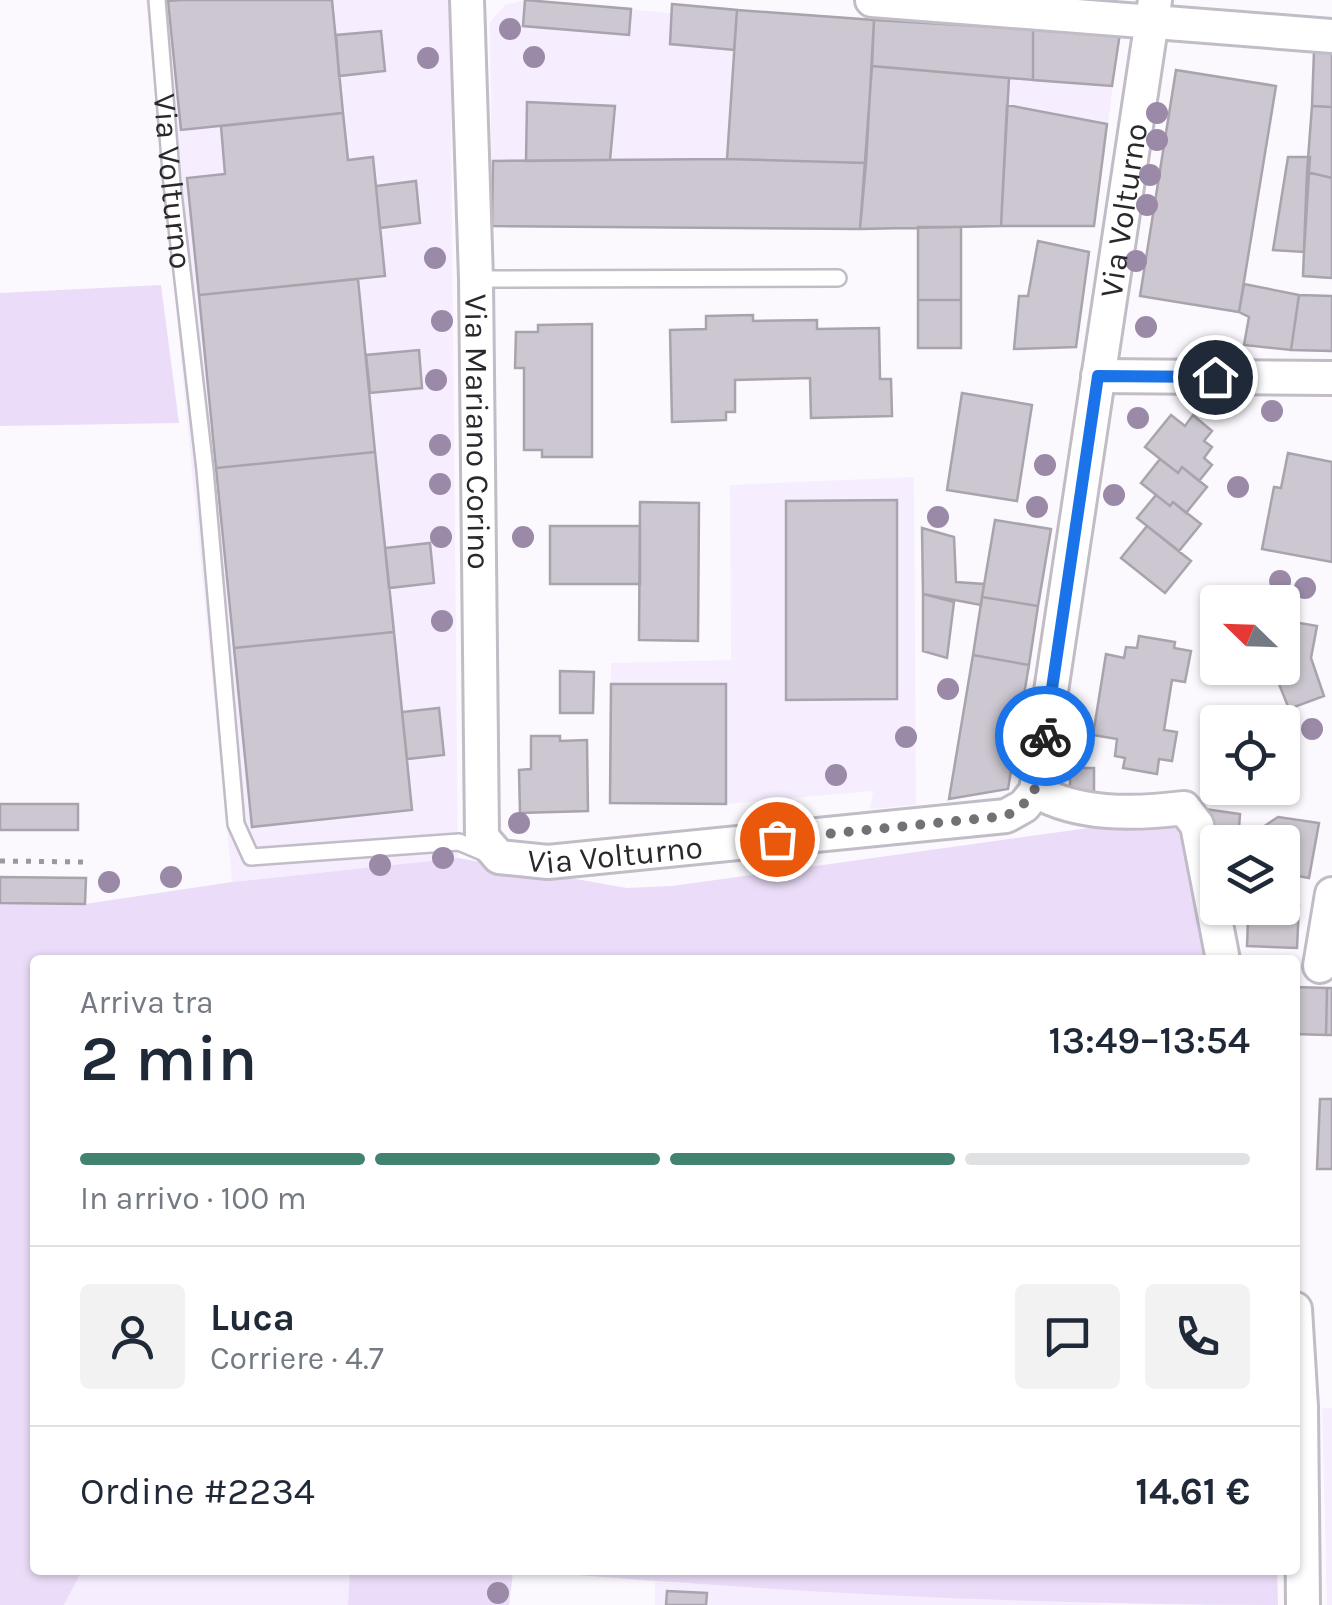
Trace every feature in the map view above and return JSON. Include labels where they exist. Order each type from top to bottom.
[{"type":"street","name":"Via Mariano Corino","points":[[468,0],[476,278],[482,837],[499,858]]},
{"type":"street","points":[[872,0],[1154,12],[1332,36]]},
{"type":"street","name":"Via Volturno","points":[[499,858],[548,862],[1006,816],[1024,806],[1036,792],[1154,12]]},
{"type":"street","points":[[1098,376],[1332,378]]},
{"type":"street","points":[[1036,792],[1060,806],[1156,811],[1184,808],[1197,825],[1222,955]]},
{"type":"street","points":[[1316,966],[1332,894]]},
{"type":"street","points":[[1300,1391],[1303,1605]]},
{"type":"lane","name":"Via Volturno","points":[[157,0],[172,184],[206,470],[236,824],[251,858],[459,842],[499,858]]},
{"type":"lane","points":[[476,278],[838,278]]},
{"type":"path","points":[[0,861],[84,862]]},
{"type":"shaded area","points":[[146,0],[450,0],[458,858],[232,882]]},
{"type":"shaded area","points":[[526,0],[671,13],[672,4],[1120,33],[1094,226],[492,226],[490,22],[505,5]]},
{"type":"shaded area","points":[[161,285],[179,423],[0,426],[0,293]]},
{"type":"shaded area","points":[[914,477],[916,805],[870,809],[873,791],[726,804],[610,803],[611,663],[731,660],[730,485]]},
{"type":"shaded area","points":[[1182,815],[1200,894],[1200,925],[1207,925],[1214,955],[30,955],[30,1575],[79,1575],[64,1605],[0,1605],[0,903],[85,904],[232,882],[458,858],[627,888],[672,886]]},
{"type":"shaded area","points":[[1322,1408],[1332,1408],[1332,1605],[1327,1605]]},
{"type":"shaded area","points":[[79,1575],[350,1575],[348,1605],[64,1605]]},
{"type":"shaded area","points":[[350,1575],[513,1575],[509,1605],[348,1605]]},
{"type":"shaded area","points":[[583,1575],[1277,1575],[1278,1605],[1088,1603],[709,1585]]},
{"type":"shaded area","points":[[655,1582],[1114,1605],[655,1605]]},
{"type":"building","points":[[332,0],[343,113],[181,130],[168,1]]},
{"type":"building","points":[[525,0],[631,9],[629,35],[523,26]]},
{"type":"building","points":[[672,4],[737,10],[734,50],[670,44]]},
{"type":"building","points":[[737,10],[874,20],[866,163],[727,159]]},
{"type":"building","points":[[874,20],[1033,29],[1033,80],[872,66]]},
{"type":"building","points":[[1033,29],[1120,33],[1112,86],[1033,80]]},
{"type":"building","points":[[381,31],[385,71],[339,76],[336,35]]},
{"type":"building","points":[[1314,51],[1332,52],[1332,107],[1312,106]]},
{"type":"building","points":[[872,66],[1009,78],[1001,226],[860,229]]},
{"type":"building","points":[[1176,70],[1276,86],[1239,312],[1140,296]]},
{"type":"building","points":[[527,102],[615,106],[610,160],[526,161]]},
{"type":"building","points":[[1007,105],[1107,124],[1094,226],[1001,226]]},
{"type":"building","points":[[1312,106],[1332,107],[1332,178],[1307,172]]},
{"type":"building","points":[[343,113],[348,160],[373,157],[385,276],[199,295],[187,178],[225,174],[221,126]]},
{"type":"building","points":[[1288,157],[1310,157],[1304,252],[1273,250]]},
{"type":"building","points":[[727,159],[866,163],[860,229],[492,226],[493,161]]},
{"type":"building","points":[[1307,172],[1332,178],[1332,278],[1303,276]]},
{"type":"building","points":[[416,181],[420,223],[380,228],[376,186]]},
{"type":"building","points":[[918,227],[961,227],[961,300],[918,300]]},
{"type":"building","points":[[1038,241],[1089,252],[1076,347],[1014,349],[1019,296],[1028,296]]},
{"type":"building","points":[[358,279],[375,452],[216,468],[199,295]]},
{"type":"building","points":[[1244,284],[1299,295],[1291,350],[1244,345],[1249,317],[1239,312]]},
{"type":"building","points":[[1299,295],[1332,296],[1332,351],[1291,350]]},
{"type":"building","points":[[918,300],[961,300],[961,348],[918,348]]},
{"type":"building","points":[[753,315],[753,321],[817,320],[817,329],[879,328],[880,379],[891,379],[892,416],[811,418],[810,378],[735,380],[735,412],[726,412],[726,420],[672,422],[670,330],[706,329],[706,316]]},
{"type":"building","points":[[592,324],[592,457],[542,457],[542,450],[524,450],[524,368],[515,368],[516,332],[538,332],[538,325]]},
{"type":"building","points":[[419,350],[422,388],[370,393],[366,355]]},
{"type":"building","points":[[962,393],[1032,405],[1017,501],[947,490]]},
{"type":"building","points":[[1171,415],[1185,426],[1193,415],[1212,431],[1204,441],[1212,447],[1204,458],[1212,465],[1199,481],[1182,467],[1178,473],[1145,447]]},
{"type":"building","points":[[375,452],[394,632],[234,648],[216,468]]},
{"type":"building","points":[[1288,453],[1332,462],[1332,562],[1262,549],[1274,487],[1281,488]]},
{"type":"building","points":[[1160,459],[1178,473],[1182,467],[1207,487],[1186,513],[1173,502],[1170,506],[1141,483]]},
{"type":"building","points":[[1156,495],[1170,506],[1173,502],[1201,524],[1179,551],[1137,518]]},
{"type":"building","points":[[897,500],[897,699],[786,700],[786,501]]},
{"type":"building","points":[[640,502],[699,503],[698,641],[639,640]]},
{"type":"building","points":[[995,520],[1051,529],[1038,606],[982,597]]},
{"type":"building","points":[[550,526],[640,526],[640,584],[550,584]]},
{"type":"building","points":[[1147,526],[1191,561],[1165,593],[1121,558]]},
{"type":"building","points":[[922,528],[954,537],[956,582],[984,584],[981,605],[923,594]]},
{"type":"building","points":[[430,543],[434,583],[389,588],[385,548]]},
{"type":"building","points":[[923,594],[954,602],[947,658],[923,651]]},
{"type":"building","points":[[982,597],[1038,606],[1029,665],[973,655]]},
{"type":"building","points":[[1300,623],[1317,626],[1311,658],[1324,696],[1287,705],[1279,685],[1300,685]]},
{"type":"building","points":[[394,632],[412,810],[252,827],[234,648]]},
{"type":"building","points":[[1139,636],[1175,642],[1174,648],[1191,651],[1185,682],[1172,680],[1164,730],[1177,732],[1172,761],[1159,759],[1157,774],[1123,768],[1125,758],[1115,756],[1117,739],[1093,735],[1106,654],[1124,658],[1126,647],[1137,648]]},
{"type":"building","points":[[973,655],[1029,665],[1008,789],[949,799]]},
{"type":"building","points":[[560,671],[594,672],[593,713],[560,713]]},
{"type":"building","points":[[611,684],[726,684],[726,804],[610,803]]},
{"type":"building","points":[[439,708],[444,755],[407,759],[402,712]]},
{"type":"building","points":[[531,736],[587,740],[588,811],[520,813],[519,770],[531,769]]},
{"type":"building","points":[[1070,768],[1094,768],[1094,799],[1070,799]]},
{"type":"building","points":[[0,804],[78,804],[78,830],[0,830]]},
{"type":"building","points":[[1205,809],[1240,814],[1239,825],[1208,825]]},
{"type":"building","points":[[1278,817],[1319,823],[1309,878],[1300,876],[1300,825],[1266,825]]},
{"type":"building","points":[[0,877],[86,878],[85,904],[0,903]]},
{"type":"building","points":[[1248,925],[1298,925],[1297,948],[1247,946]]},
{"type":"building","points":[[1300,987],[1327,988],[1326,1035],[1300,1034]]},
{"type":"building","points":[[1327,988],[1332,988],[1332,1035],[1326,1035]]},
{"type":"building","points":[[1320,1099],[1332,1099],[1332,1169],[1317,1169]]},
{"type":"building","points":[[667,1591],[707,1593],[706,1605],[666,1605]]},
{"type":"way so far","points":[[777,839],[1006,816],[1024,806],[1036,792],[1045,736]]},
{"type":"route","points":[[1045,736],[1098,376],[1215,377]]}]
